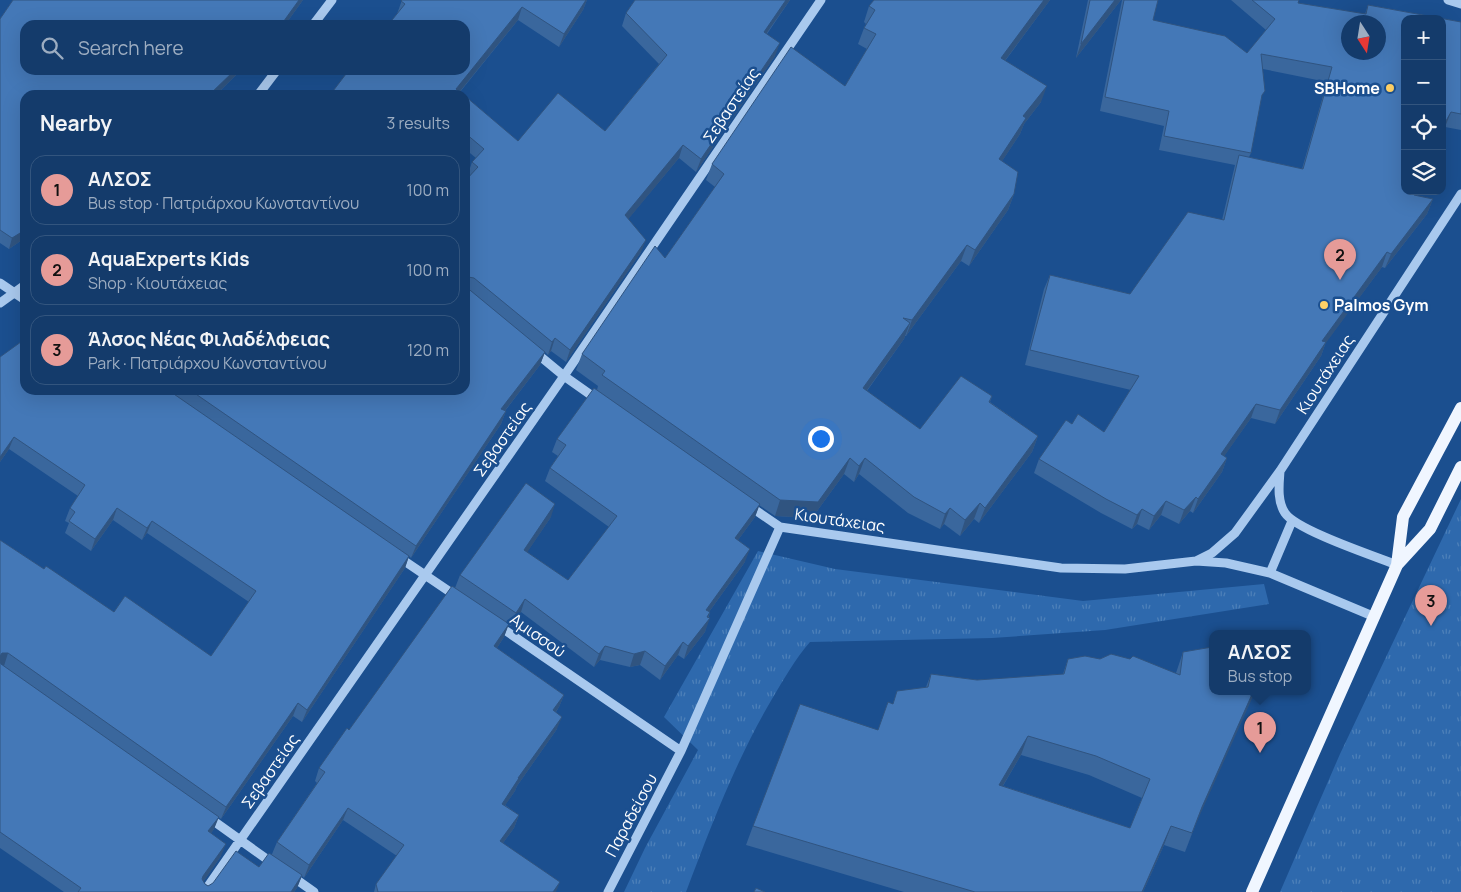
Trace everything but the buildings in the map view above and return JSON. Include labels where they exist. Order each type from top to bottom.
[{"type":"main road","points":[[1252,892],[1397,565],[1404,517],[1461,408]]},
{"type":"main road","points":[[1397,565],[1430,529],[1461,467]]},
{"type":"street","points":[[317,20],[332,0]]},
{"type":"street","name":"Σεβαστείας","points":[[204,892],[564,376],[821,0]]},
{"type":"street","points":[[1448,0],[1461,4]]},
{"type":"street","points":[[262,90],[273,75]]},
{"type":"street","name":"Κιουτάχειας","points":[[1196,561],[1212,553],[1235,533],[1280,471],[1461,194]]},
{"type":"street","points":[[0,283],[20,296]]},
{"type":"street","points":[[0,303],[20,288]]},
{"type":"street","points":[[530,348],[564,376],[604,404]]},
{"type":"street","points":[[1280,471],[1278,487],[1280,502],[1285,513],[1292,521],[1308,530],[1397,565]]},
{"type":"street","name":"Κιουτάχειας","points":[[740,499],[780,527],[1061,568],[1125,569],[1196,561],[1226,563],[1270,573],[1375,617]]},
{"type":"street","points":[[1270,573],[1292,521]]},
{"type":"street","name":"Παραδείσου","points":[[608,892],[681,751],[780,527]]},
{"type":"street","points":[[393,553],[465,603]]},
{"type":"street","name":"Αμισσού","points":[[489,619],[681,751]]},
{"type":"street","points":[[200,812],[314,892]]},
{"type":"green space","points":[[1461,499],[1461,892],[1280,892],[1340,754]]},
{"type":"green space","points":[[758,551],[835,569],[1083,601],[1264,584],[1269,604],[1105,630],[992,638],[810,642],[785,677],[747,746],[715,818],[686,892],[624,892],[645,848],[698,750],[664,717]]},
{"type":"place","name":"SBHome","points":[[1390,88]]},
{"type":"place","name":"AquaExperts Kids","points":[[1340,280]]},
{"type":"place","name":"Palmos Gym","points":[[1324,305]]},
{"type":"place","name":"Άλσος Νέας Φιλαδέλφειας","points":[[1431,626]]},
{"type":"place","name":"ΑΛΣΟΣ","points":[[1260,753]]}]
